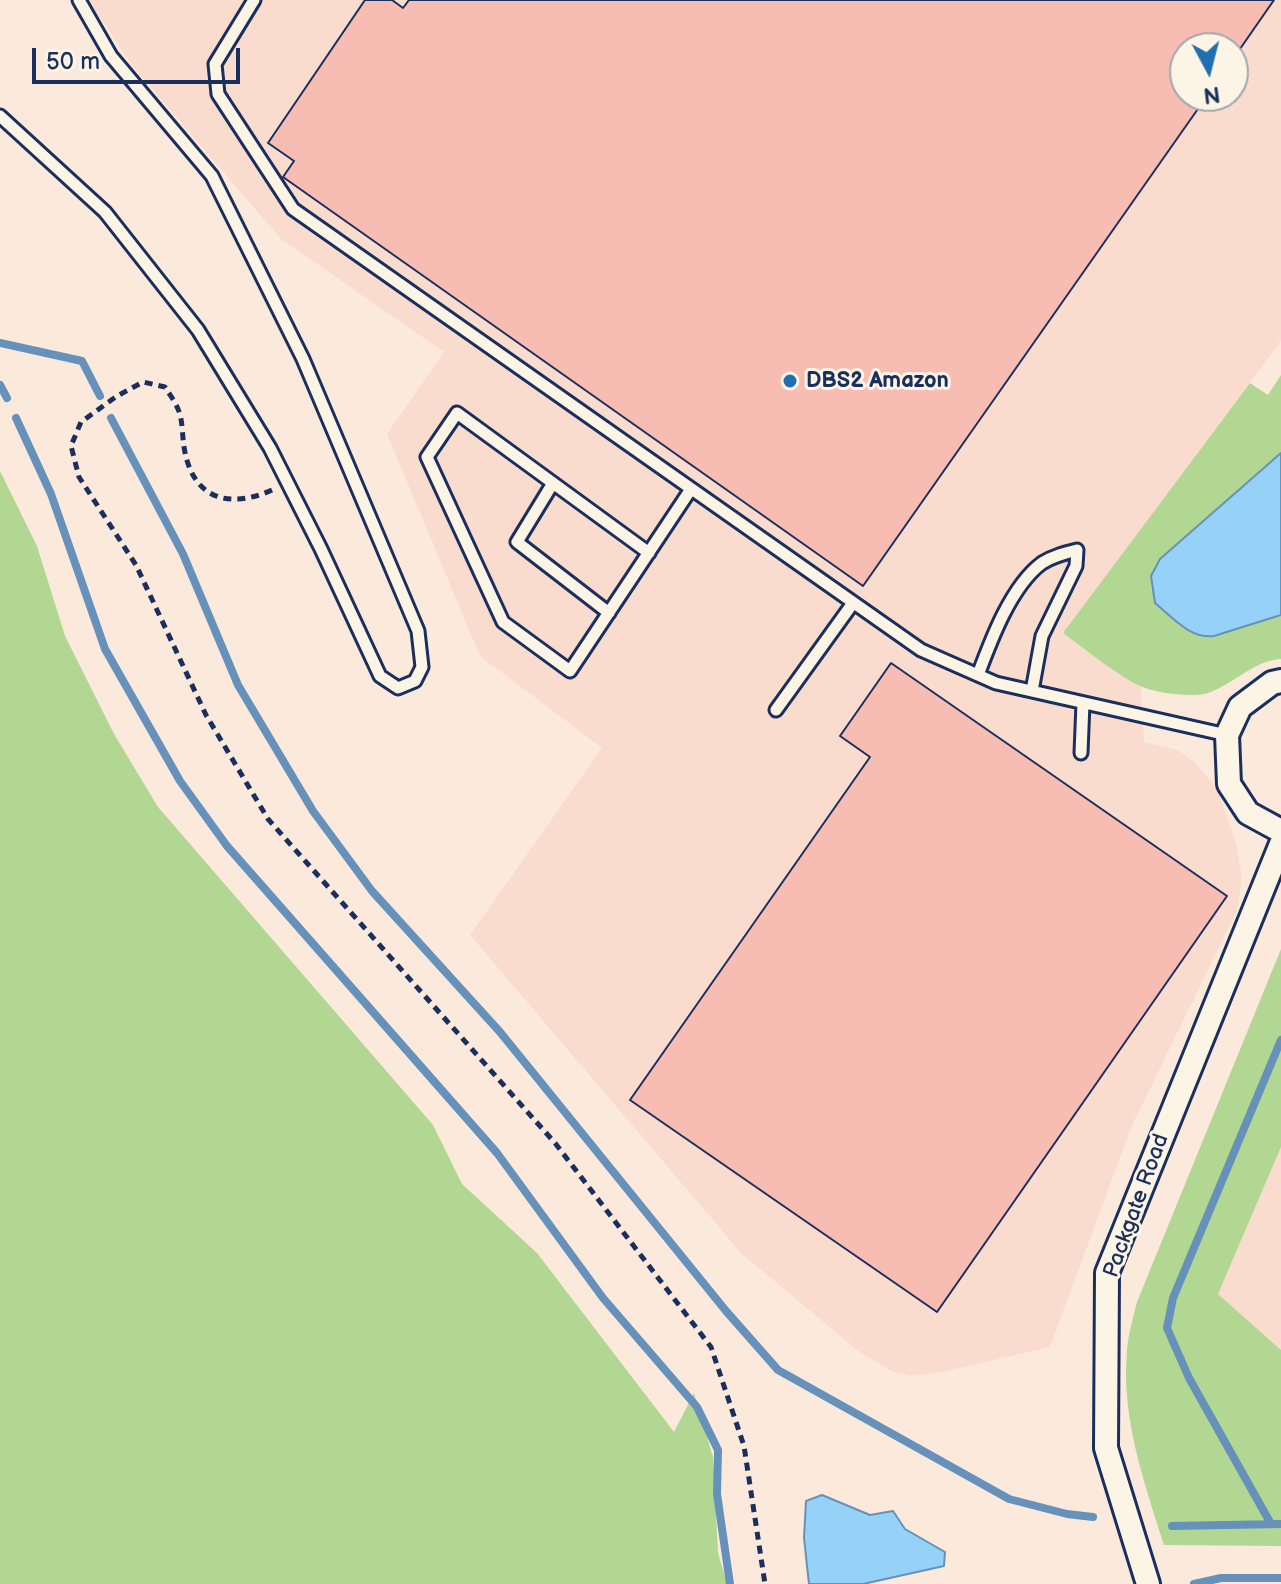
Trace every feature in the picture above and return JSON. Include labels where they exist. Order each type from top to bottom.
[{"type":"street","points":[[1281,681],[1272,683],[1240,707],[1227,735],[1229,784],[1248,813],[1281,831]]},
{"type":"street","name":"Packgate Road","points":[[1148,1584],[1106,1448],[1107,1273],[1281,844]]},
{"type":"lane","points":[[0,116],[105,212],[189,318],[270,448],[380,676],[398,688],[415,681],[422,667],[418,631],[303,359],[212,176],[111,56],[79,0]]},
{"type":"lane","points":[[254,0],[215,64],[218,94],[293,209],[921,650],[996,683],[1227,735]]},
{"type":"lane","points":[[649,553],[457,413],[427,457],[503,622],[570,671],[649,553],[691,489]]},
{"type":"lane","points":[[553,483],[517,542],[609,613]]},
{"type":"lane","points":[[978,675],[995,630],[1014,597],[1041,564],[1060,554],[1077,550],[1076,566],[1042,636],[1032,691]]},
{"type":"lane","points":[[776,710],[853,603]]},
{"type":"lane","points":[[1081,753],[1083,703]]},
{"type":"path","points":[[288,483],[252,499],[217,498],[198,486],[184,451],[180,411],[165,387],[143,382],[81,422],[71,446],[79,477],[136,565],[206,715],[268,819],[555,1143],[711,1347],[744,1446],[765,1584]]},
{"type":"shaded area","points":[[88,0],[1281,0],[1281,341],[1063,633],[1141,686],[1144,742],[1178,750],[1195,763],[1218,790],[1237,846],[1242,878],[1237,910],[1131,1128],[1050,1347],[912,1376],[893,1372],[858,1351],[742,1254],[470,935],[602,748],[480,656],[387,434],[444,352],[281,239],[134,68]]},
{"type":"shaded area","points":[[1281,1147],[1281,1350],[1218,1294]]},
{"type":"green space","points":[[1281,375],[1281,453],[1160,558],[1151,577],[1152,591],[1261,619],[1281,615],[1281,659],[1253,668],[1208,693],[1174,694],[1140,686],[1063,633],[1250,383],[1268,395]]},
{"type":"green space","points":[[0,471],[37,546],[65,636],[114,734],[158,807],[433,1125],[462,1184],[537,1253],[674,1432],[694,1393],[713,1457],[718,1553],[727,1584],[0,1584]]},
{"type":"green space","points":[[1281,949],[1281,1147],[1218,1294],[1281,1350],[1281,1546],[1164,1545],[1142,1474],[1127,1401],[1130,1333],[1137,1302]]},
{"type":"water","points":[[1281,453],[1281,615],[1214,636],[1189,631],[1155,603],[1151,576],[1160,559]]},
{"type":"water","points":[[822,1495],[870,1515],[893,1511],[905,1529],[945,1552],[944,1566],[863,1584],[809,1584],[804,1538],[806,1501]]},
{"type":"building","name":"DBS2 Amazon","points":[[365,0],[392,0],[403,8],[409,0],[1274,0],[1249,36],[1249,32],[1169,32],[1169,112],[1196,112],[863,586],[283,177],[294,161],[268,143]]},
{"type":"building","points":[[891,663],[1227,896],[937,1312],[630,1100],[870,757],[840,736]]},
{"type":"waterway","points":[[0,343],[82,361],[100,396]]},
{"type":"waterway","points":[[0,385],[7,398]]},
{"type":"waterway","points":[[16,418],[51,494],[105,649],[180,781],[227,846],[497,1153],[603,1298],[697,1407],[718,1450],[717,1494],[730,1584]]},
{"type":"waterway","points":[[111,418],[183,554],[238,685],[313,811],[372,891],[500,1032],[726,1311],[778,1370],[1009,1499],[1067,1514],[1093,1517]]},
{"type":"waterway","points":[[1271,1524],[1189,1378],[1167,1328],[1173,1298],[1281,1040]]},
{"type":"waterway","points":[[1172,1526],[1281,1524]]},
{"type":"waterway","points":[[1194,1584],[1221,1578],[1281,1578]]},
{"type":"place","name":"DBS2 Amazon","points":[[790,381]]}]
